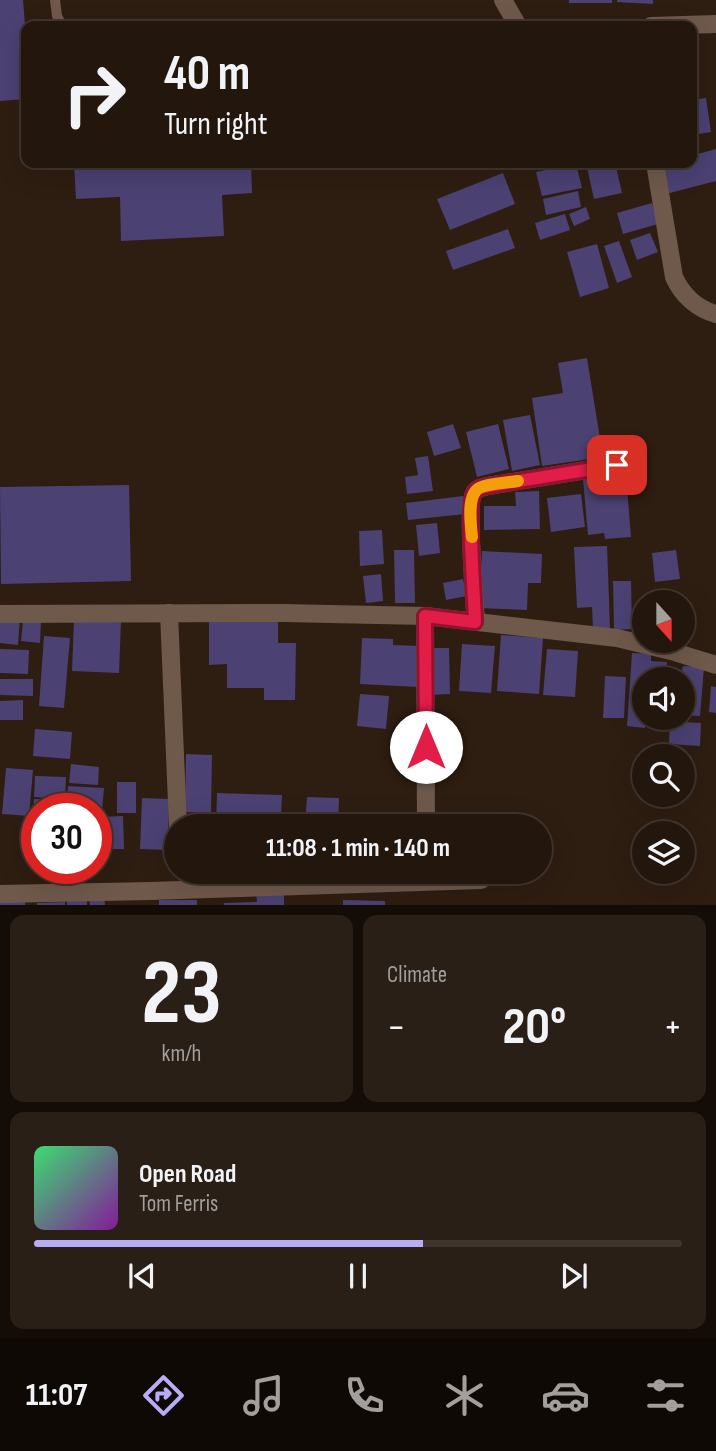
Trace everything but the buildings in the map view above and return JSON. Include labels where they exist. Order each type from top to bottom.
[{"type":"street","points":[[503,0],[515,21]]},
{"type":"street","points":[[697,25],[716,24]]},
{"type":"street","points":[[656,168],[677,285],[694,304],[716,314]]},
{"type":"street","points":[[475,622],[470,512],[473,493],[488,486],[617,465]]},
{"type":"street","points":[[169,613],[177,814]]},
{"type":"street","points":[[0,614],[283,613],[425,616],[617,638],[716,665]]},
{"type":"street","points":[[425,616],[426,814]]},
{"type":"street","points":[[181,884],[181,890]]},
{"type":"street","points":[[0,894],[150,898],[181,890],[294,884]]},
{"type":"lane","points":[[55,0],[60,21]]},
{"type":"slow traffic","points":[[472,537],[470,512],[473,493],[479,488],[518,481]]},
{"type":"route","points":[[426,747],[425,616],[475,622],[470,512],[473,493],[488,486],[617,465]]}]
